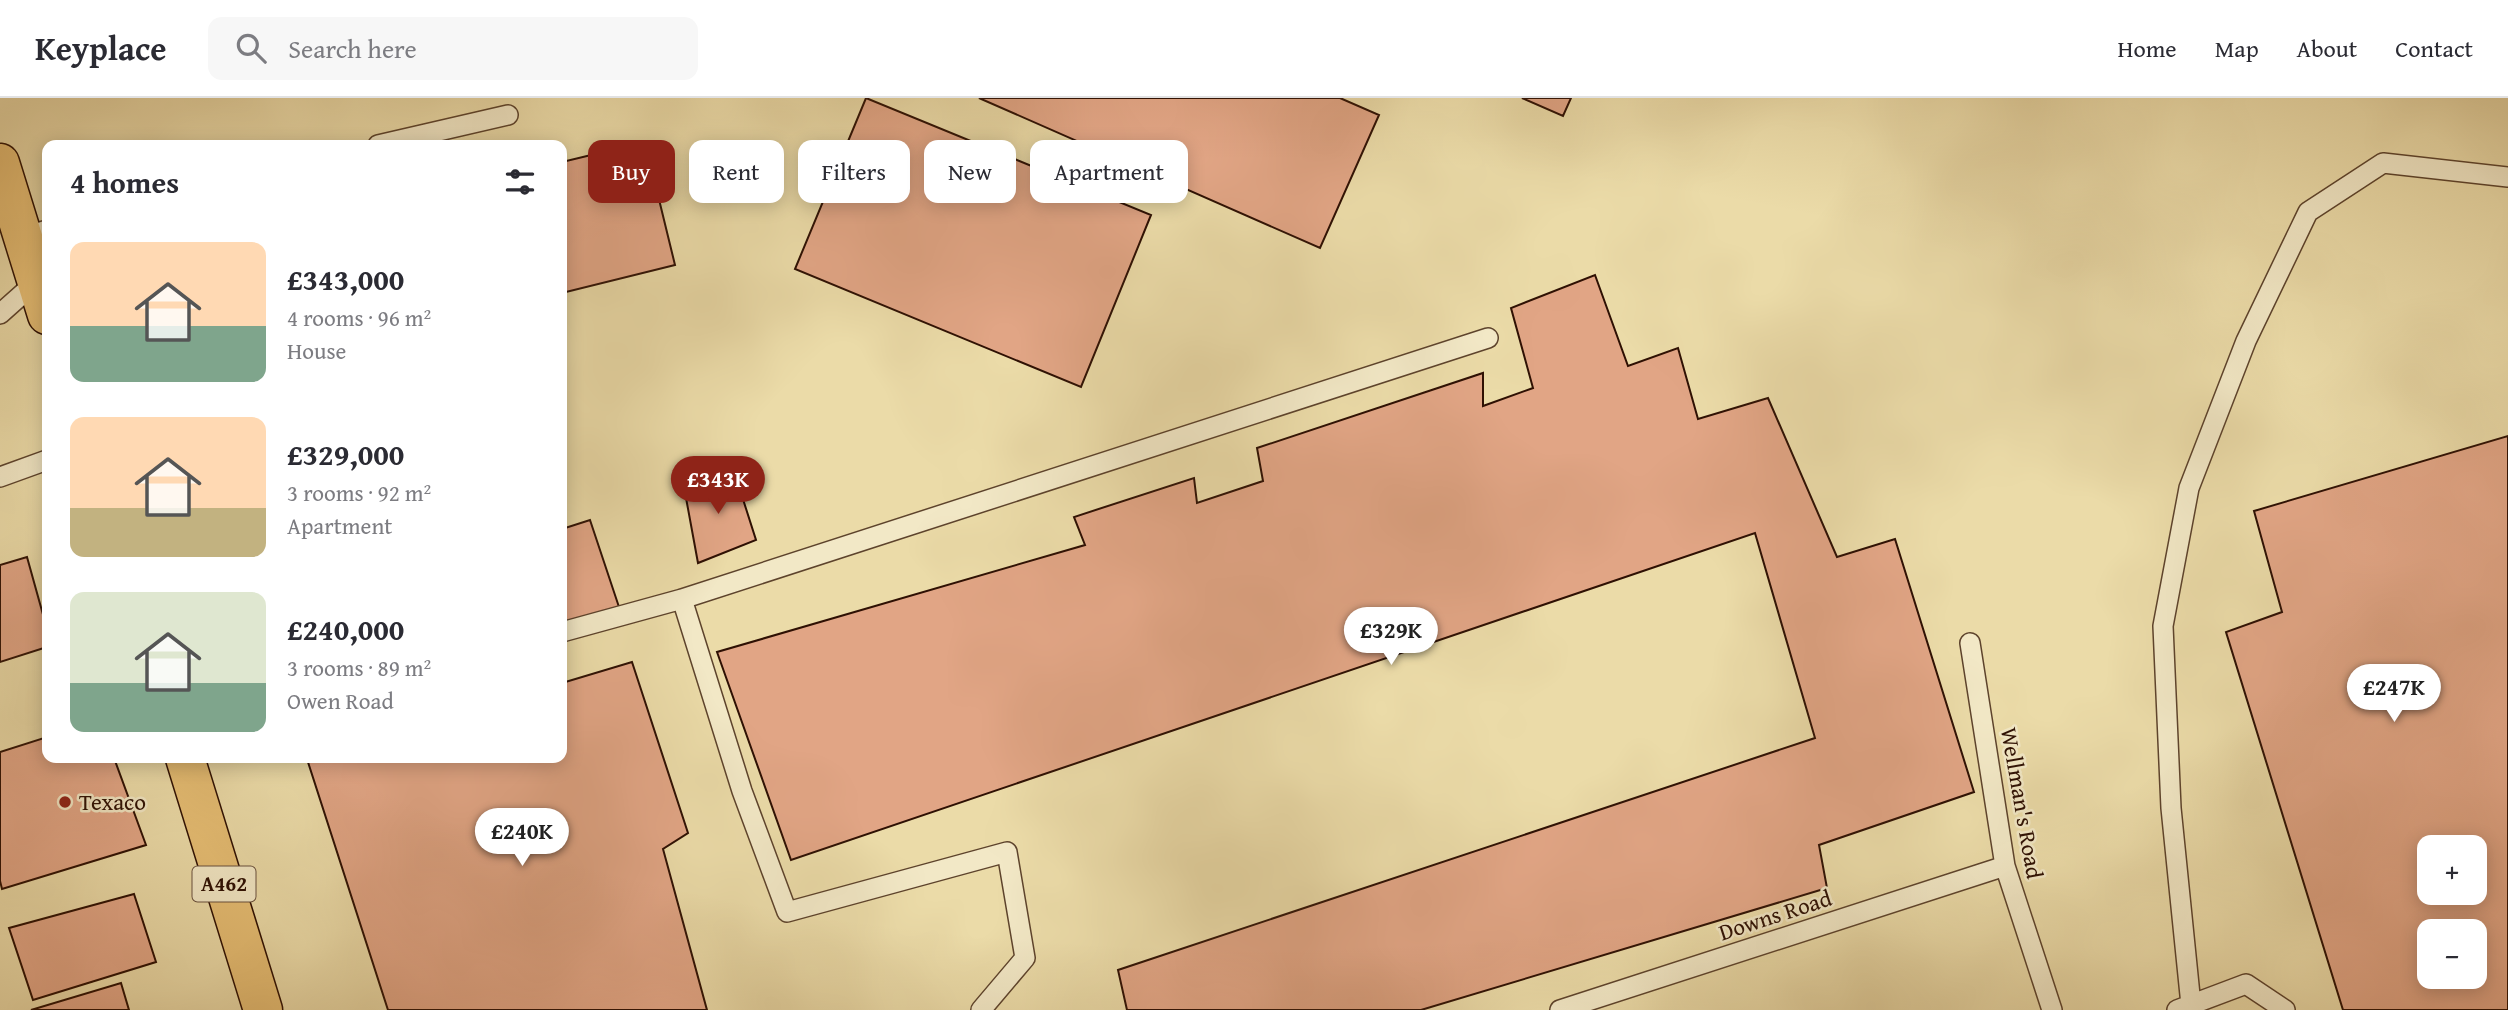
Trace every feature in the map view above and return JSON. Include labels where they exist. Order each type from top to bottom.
[{"type":"main road","points":[[0,163],[35,233],[42,298]]},
{"type":"main road","name":"A462","points":[[187,763],[263,1010]]},
{"type":"lane","points":[[400,140],[508,115]]},
{"type":"lane","points":[[2285,1010],[2246,984],[2184,1007],[2163,626],[2189,488],[2246,341],[2308,212],[2382,163],[2508,177]]},
{"type":"lane","points":[[0,314],[42,298]]},
{"type":"lane","points":[[567,631],[682,598],[1488,338]]},
{"type":"lane","points":[[0,477],[42,462]]},
{"type":"lane","points":[[682,598],[742,791],[787,912],[1007,852],[1025,958],[981,1010]]},
{"type":"lane","name":"Wellman's Road","points":[[1970,643],[2005,866],[2052,1010]]},
{"type":"lane","name":"Downs Road","points":[[1560,1010],[2005,866]]},
{"type":"building","points":[[866,98],[968,140],[924,140],[924,203],[1016,203],[1016,160],[1030,165],[1030,203],[1122,203],[1151,215],[1081,387],[795,269],[822,203],[910,203],[910,140],[849,140]]},
{"type":"building","points":[[979,98],[1340,98],[1379,115],[1320,248],[1188,190],[1188,140],[1074,140]]},
{"type":"building","points":[[1522,98],[1571,98],[1563,116]]},
{"type":"building","points":[[588,156],[588,203],[660,203],[675,265],[567,292],[567,161]]},
{"type":"building","points":[[1595,275],[1628,366],[1678,348],[1698,419],[1768,398],[1837,557],[1895,539],[1974,792],[1819,845],[1827,888],[1421,1010],[1127,1010],[1118,970],[1815,738],[1755,533],[791,860],[717,652],[1085,545],[1074,517],[1194,478],[1197,503],[1263,481],[1257,448],[1483,373],[1483,406],[1533,388],[1511,308]]},
{"type":"building","points":[[2508,436],[2508,1010],[2343,1010],[2226,632],[2282,612],[2254,511]]},
{"type":"building","points":[[734,471],[756,540],[698,563],[684,487]]},
{"type":"building","points":[[590,520],[621,613],[567,629],[567,527]]},
{"type":"building","points":[[27,557],[42,611],[42,649],[0,662],[0,565]]},
{"type":"building","points":[[632,662],[688,833],[663,849],[707,1010],[388,1010],[308,763],[567,763],[567,682]]},
{"type":"building","name":"Texaco","points":[[42,739],[42,763],[116,763],[146,845],[2,889],[0,752]]},
{"type":"building","points":[[134,894],[156,962],[33,1000],[9,928]]},
{"type":"building","points":[[121,983],[129,1010],[31,1010]]},
{"type":"place","name":"Texaco","points":[[65,802]]}]
